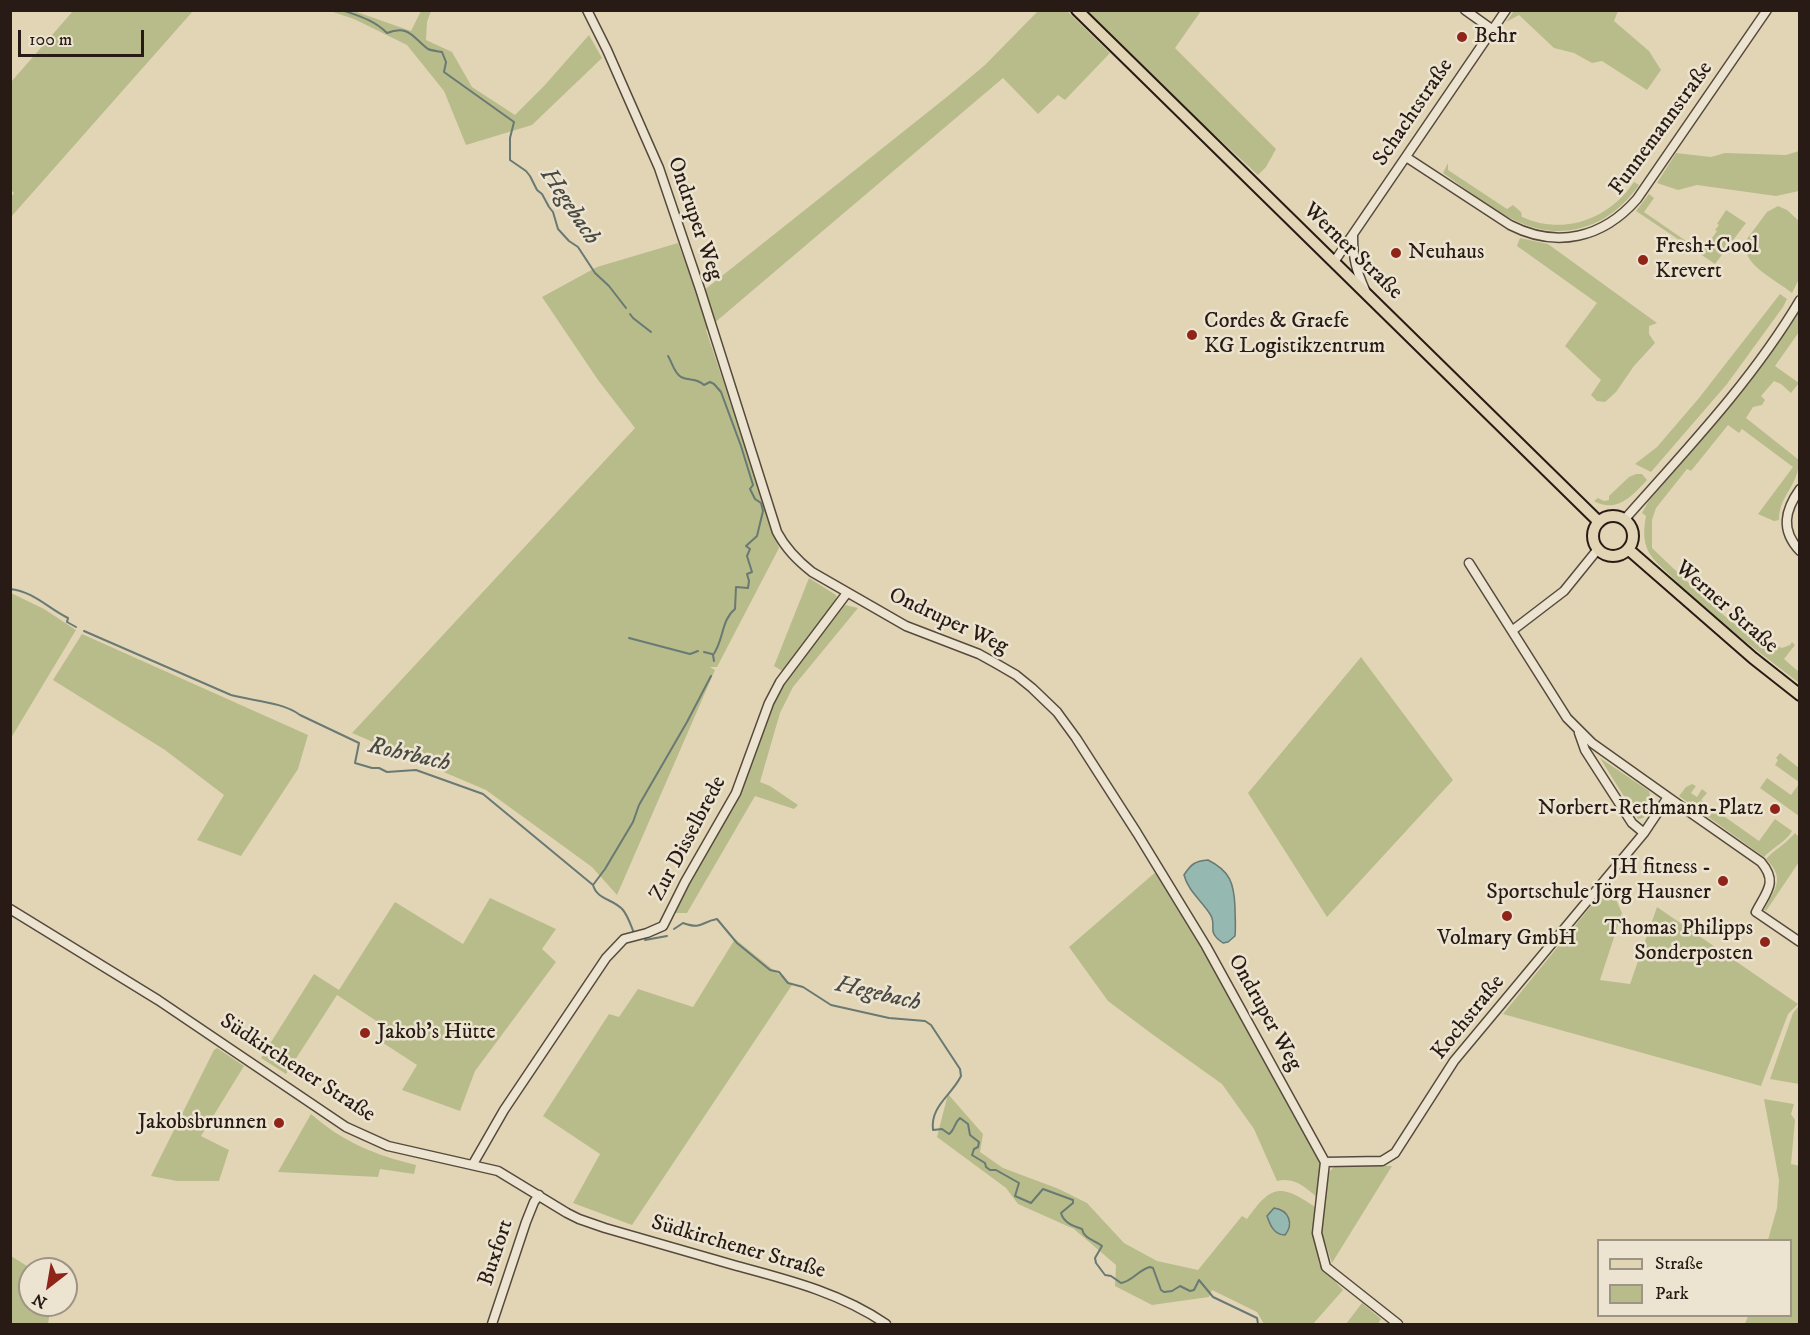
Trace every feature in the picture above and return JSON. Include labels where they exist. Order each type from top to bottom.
[{"type":"main road","name":"Werner Straße","points":[[1077,10],[1599,522]]},
{"type":"main road","points":[[1614,516],[1624,520],[1632,533],[1628,549],[1614,556],[1602,553],[1593,538],[1595,527],[1608,517],[1614,516]]},
{"type":"main road","name":"Werner Straße","points":[[1628,549],[1761,665],[1800,695]]},
{"type":"street","name":"Ondruper Weg","points":[[587,10],[659,168],[777,532],[785,547],[798,561],[906,626],[979,654],[1016,675],[1056,712],[1076,738],[1137,833],[1206,946],[1325,1162]]},
{"type":"street","points":[[1466,10],[1493,30]]},
{"type":"street","name":"Schachtstraße","points":[[1334,262],[1506,10]]},
{"type":"street","name":"Funnemannstraße","points":[[1406,157],[1510,225],[1523,231],[1551,238],[1566,238],[1590,232],[1617,219],[1637,199],[1767,10]]},
{"type":"street","points":[[1353,236],[1355,269],[1366,293]]},
{"type":"street","points":[[1624,520],[1720,411],[1781,331],[1800,300]]},
{"type":"street","points":[[1800,489],[1792,500],[1786,517],[1787,532],[1800,550]]},
{"type":"street","points":[[1513,630],[1564,591],[1598,549]]},
{"type":"street","points":[[1469,563],[1557,703],[1577,730],[1668,798],[1761,862],[1769,871],[1770,886],[1756,912],[1800,942]]},
{"type":"street","name":"Zur Disselbrede","points":[[473,1164],[504,1110],[606,958],[624,939],[663,926],[685,882],[736,793],[769,703],[780,682],[848,593]]},
{"type":"street","points":[[1577,730],[1585,750],[1632,823],[1644,833]]},
{"type":"street","name":"Kochstraße","points":[[1325,1162],[1382,1161],[1395,1153],[1455,1061],[1644,833],[1668,798]]},
{"type":"street","name":"Südkirchener Straße","points":[[10,909],[158,1000],[346,1127],[366,1137],[410,1152],[488,1167],[507,1175],[579,1219],[828,1293],[886,1324]]},
{"type":"street","points":[[1325,1162],[1317,1233],[1326,1267],[1398,1324]]},
{"type":"street","name":"Buxfort","points":[[492,1324],[526,1222],[539,1195]]},
{"type":"green space","points":[[73,11],[193,11],[11,217],[11,197],[14,193],[10,189],[11,82]]},
{"type":"green space","points":[[330,11],[354,11],[411,31],[421,11],[431,11],[427,22],[426,40],[452,52],[472,87],[515,115],[589,35],[602,58],[532,125],[466,145],[444,91],[407,45],[354,19]]},
{"type":"green space","points":[[1038,11],[1067,11],[1110,53],[1065,100],[1058,95],[1038,114],[1003,78],[706,330],[779,548],[717,667],[710,667],[715,670],[617,895],[592,867],[486,790],[352,733],[635,428],[598,380],[542,297],[597,267],[678,243],[698,295],[948,96],[985,65]]},
{"type":"green space","points":[[1088,11],[1201,11],[1175,48],[1276,149],[1266,167],[1258,175],[1195,117]]},
{"type":"green space","points":[[1514,11],[1618,11],[1614,21],[1649,51],[1661,70],[1647,90],[1602,61],[1592,63],[1574,53],[1554,48],[1519,15],[1506,22]]},
{"type":"green space","points":[[1799,151],[1799,191],[1776,196],[1697,185],[1678,190],[1657,183],[1676,153],[1711,157],[1725,153],[1786,155]]},
{"type":"green space","points":[[1448,163],[1448,170],[1507,209],[1513,205],[1521,212],[1522,217],[1554,225],[1569,224],[1599,214],[1612,206],[1634,182],[1639,185],[1628,199],[1602,219],[1587,226],[1555,231],[1538,229],[1521,223],[1491,207],[1443,173]]},
{"type":"green space","points":[[1649,194],[1654,198],[1644,212],[1702,252],[1717,231],[1715,230],[1719,225],[1717,224],[1726,210],[1746,223],[1715,264],[1636,211]]},
{"type":"green space","points":[[1778,206],[1787,210],[1799,221],[1799,279],[1792,293],[1755,266],[1744,243],[1767,212]]},
{"type":"green space","points":[[1520,238],[1548,244],[1657,323],[1649,326],[1649,334],[1655,343],[1634,366],[1616,392],[1605,402],[1597,401],[1591,395],[1601,380],[1565,346],[1597,303],[1517,246]]},
{"type":"green space","points":[[1780,294],[1787,299],[1783,307],[1727,384],[1651,472],[1635,464],[1657,447],[1699,398]]},
{"type":"green space","points":[[1799,309],[1799,332],[1775,366],[1799,383],[1791,393],[1774,381],[1761,396],[1765,400],[1762,405],[1753,407],[1746,418],[1799,460],[1796,477],[1782,504],[1779,520],[1774,521],[1758,514],[1793,467],[1742,429],[1739,433],[1728,425],[1691,471],[1687,469],[1656,508],[1652,520],[1652,548],[1716,609],[1766,649],[1774,641],[1776,641],[1774,645],[1782,648],[1792,642],[1795,645],[1784,659],[1799,672],[1799,683],[1679,587],[1646,547],[1644,528],[1646,516],[1642,513],[1648,502],[1747,385]]},
{"type":"green space","points":[[1642,474],[1647,480],[1624,501],[1610,505],[1594,501],[1598,498],[1604,501],[1609,500],[1609,496],[1629,477]]},
{"type":"green space","points":[[809,578],[836,595],[838,603],[784,672],[774,666]]},
{"type":"green space","points":[[11,593],[44,609],[76,630],[11,738]]},
{"type":"green space","points":[[845,605],[858,608],[793,687],[780,713],[760,782],[798,805],[794,809],[755,796],[687,913],[674,913],[739,794],[771,707],[783,684]]},
{"type":"green space","points":[[82,634],[308,735],[298,769],[241,856],[197,840],[224,795],[165,750],[53,680]]},
{"type":"green space","points":[[1361,657],[1453,780],[1327,917],[1248,793]]},
{"type":"green space","points":[[1780,753],[1799,768],[1799,782],[1775,765]]},
{"type":"green space","points":[[1600,758],[1649,791],[1651,804],[1646,816],[1638,819]]},
{"type":"green space","points":[[1767,778],[1791,795],[1799,784],[1799,816],[1760,788]]},
{"type":"green space","points":[[1692,784],[1696,786],[1691,793],[1697,797],[1702,789],[1707,793],[1701,800],[1759,841],[1775,819],[1792,831],[1764,857],[1679,796],[1686,787]]},
{"type":"green space","points":[[1795,833],[1799,837],[1799,862],[1766,911],[1764,910],[1775,889],[1777,878],[1776,872],[1766,859]]},
{"type":"green space","points":[[1158,870],[1321,1162],[1317,1197],[1303,1186],[1289,1180],[1277,1181],[1254,1129],[1222,1084],[1108,1001],[1069,947]]},
{"type":"green space","points":[[1609,884],[1622,913],[1600,980],[1630,984],[1657,907],[1798,1004],[1788,1014],[1761,1086],[1503,1014]]},
{"type":"green space","points":[[490,898],[556,929],[542,949],[556,962],[475,1071],[460,1111],[402,1090],[417,1065],[377,1039],[384,1026],[337,995],[286,1074],[261,1058],[314,974],[339,990],[395,902],[463,944]]},
{"type":"green space","points":[[735,939],[792,985],[632,1225],[573,1203],[600,1154],[543,1116],[609,1014],[619,1017],[638,989],[693,1007]]},
{"type":"green space","points":[[1798,1007],[1799,1084],[1770,1079],[1793,1013]]},
{"type":"green space","points":[[217,1048],[244,1066],[201,1136],[229,1150],[219,1181],[177,1181],[151,1176],[214,1050]]},
{"type":"green space","points":[[948,1094],[983,1134],[980,1152],[1003,1168],[1059,1189],[1087,1203],[1124,1243],[1157,1261],[1198,1270],[1242,1216],[1247,1219],[1263,1199],[1277,1191],[1293,1194],[1315,1207],[1313,1230],[1319,1264],[1343,1290],[1313,1324],[1264,1324],[1257,1312],[1212,1290],[1209,1297],[1152,1305],[1115,1286],[1116,1265],[1074,1229],[1018,1204],[1006,1188],[937,1137]]},
{"type":"green space","points":[[1764,1099],[1794,1104],[1791,1114],[1795,1120],[1791,1164],[1800,1166],[1799,1324],[1745,1324],[1748,1317],[1792,1317],[1792,1239],[1768,1239],[1777,1208],[1779,1180]]},
{"type":"green space","points":[[311,1114],[347,1140],[387,1157],[416,1165],[414,1174],[380,1169],[378,1177],[278,1172]]},
{"type":"green space","points":[[1336,1165],[1392,1166],[1332,1263],[1321,1231],[1327,1174]]},
{"type":"green space","points":[[11,1256],[18,1260],[18,1317],[49,1317],[48,1324],[11,1324]]},
{"type":"green space","points":[[1362,1303],[1381,1319],[1378,1324],[1346,1324]]},
{"type":"water","points":[[1208,860],[1226,873],[1232,884],[1235,936],[1228,942],[1223,943],[1214,935],[1210,914],[1192,891],[1184,875],[1194,864]]},
{"type":"water","points":[[1274,1208],[1279,1209],[1289,1218],[1288,1231],[1285,1235],[1273,1229],[1267,1216]]},
{"type":"waterway","name":"Hegebach","points":[[342,10],[372,22],[387,33],[406,31],[428,49],[442,52],[446,62],[444,72],[514,122],[510,138],[510,160],[530,176],[553,212],[558,229],[578,247],[595,273],[609,286],[626,308]]},
{"type":"waterway","points":[[630,314],[651,332]]},
{"type":"waterway","points":[[668,356],[681,377],[699,381],[704,385],[710,382],[721,392],[753,485],[750,489],[755,499],[761,503],[763,511],[757,536],[746,546],[750,549],[747,556],[752,572],[747,574],[748,588],[736,587],[735,609],[727,619],[713,655],[714,661]]},
{"type":"waterway","name":"Rohrbach","points":[[10,589],[33,597],[68,618],[67,622],[76,627]]},
{"type":"waterway","name":"Rohrbach","points":[[84,631],[231,695],[285,707],[359,743],[355,763],[387,772],[416,770],[483,794],[593,885]]},
{"type":"waterway","points":[[629,638],[690,654],[698,651]]},
{"type":"waterway","points":[[704,652],[712,654]]},
{"type":"waterway","name":"Hegebach","points":[[634,933],[623,910],[598,894],[593,885],[633,822],[639,805],[711,676]]},
{"type":"waterway","name":"Hegebach","points":[[674,929],[683,923],[698,926],[717,919],[737,943],[770,970],[779,972],[788,983],[803,987],[831,1005],[889,1018],[925,1021],[931,1025],[960,1069],[961,1076],[938,1107],[933,1130],[942,1129],[949,1134],[960,1118],[968,1124],[970,1135],[979,1142],[972,1155],[985,1163],[990,1170],[996,1170],[1019,1183],[1015,1196],[1031,1203],[1043,1189],[1073,1200],[1073,1203],[1061,1213],[1062,1216],[1069,1224],[1082,1229],[1087,1237],[1102,1246],[1095,1258],[1105,1275],[1121,1283],[1150,1267],[1153,1268],[1161,1290],[1164,1292],[1172,1291],[1180,1286],[1190,1291],[1194,1290],[1199,1280],[1213,1297],[1257,1318],[1258,1324]]},
{"type":"waterway","points":[[645,940],[667,936]]},
{"type":"place","name":"Behr","points":[[1462,37]]},
{"type":"place","name":"Neuhaus","points":[[1396,253]]},
{"type":"place","name":"Fresh+Cool Krevert","points":[[1643,260]]},
{"type":"place","name":"Cordes & Graefe KG Logistikzentrum","points":[[1192,335]]},
{"type":"place","name":"Norbert-Rethmann-Platz","points":[[1775,809]]},
{"type":"place","name":"JH fitness - Sportschule Jörg Hausner","points":[[1723,881]]},
{"type":"place","name":"Volmary GmbH","points":[[1507,916]]},
{"type":"place","name":"Thomas Philipps Sonderposten","points":[[1765,942]]},
{"type":"place","name":"Jakob's Hütte","points":[[365,1033]]},
{"type":"place","name":"Jakobsbrunnen","points":[[279,1123]]}]
